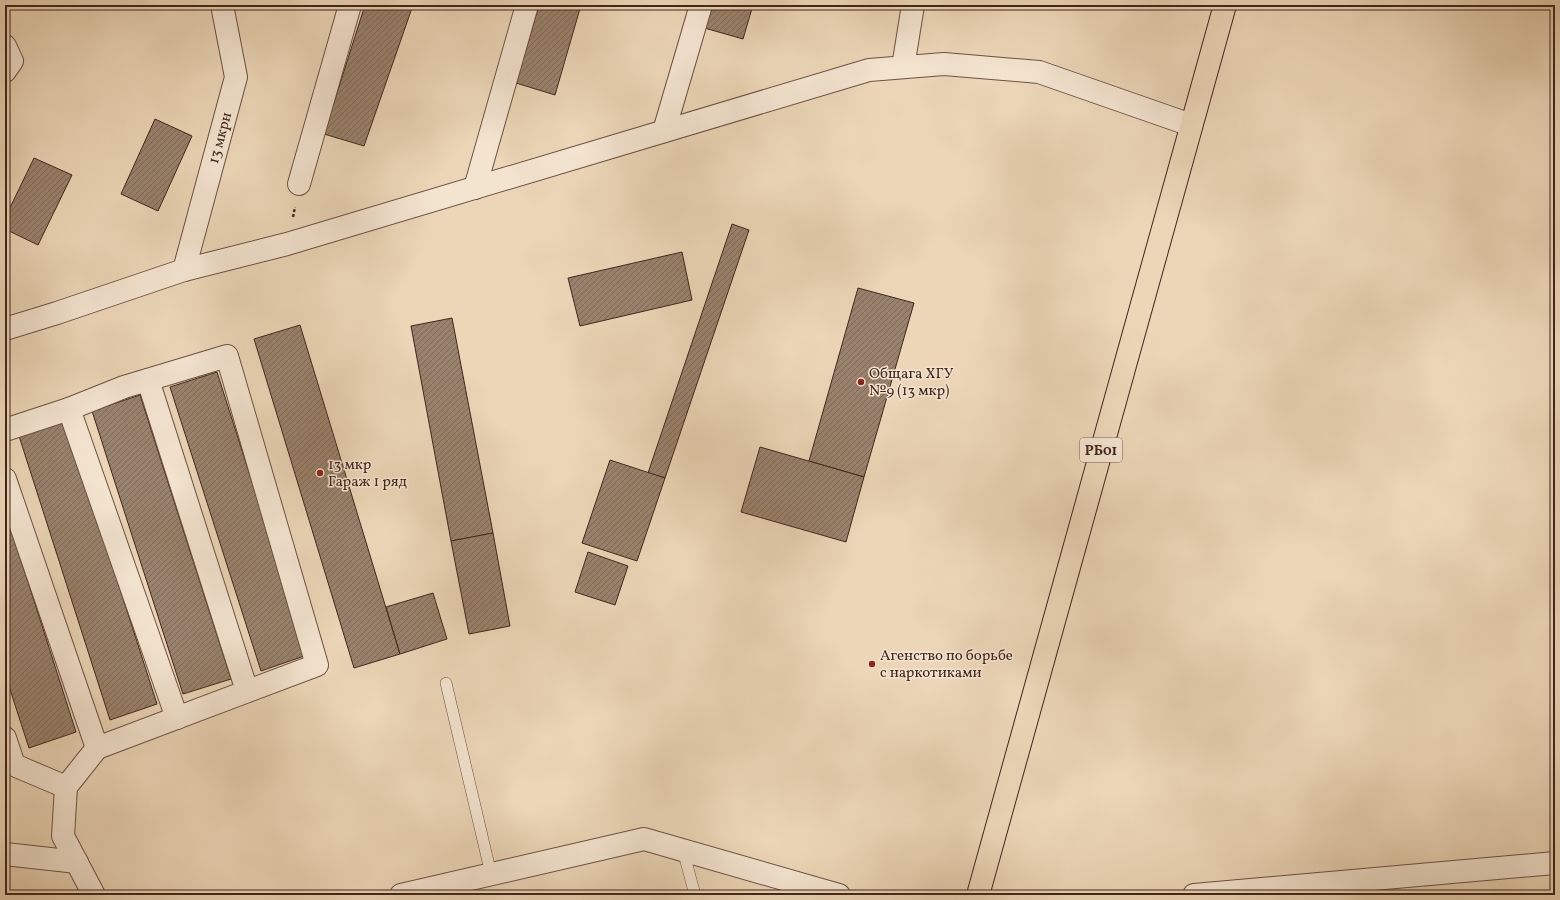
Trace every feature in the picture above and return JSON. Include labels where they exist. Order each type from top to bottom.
[{"type":"highway","name":"РБ01","points":[[978,895],[1225,5]]},
{"type":"street","name":"13 мкрн","points":[[184,270],[236,78],[222,5]]},
{"type":"street","points":[[299,184],[350,5]]},
{"type":"street","points":[[475,188],[527,5]]},
{"type":"street","points":[[664,131],[701,5]]},
{"type":"street","points":[[903,67],[912,5]]},
{"type":"street","points":[[5,46],[12,61],[5,71]]},
{"type":"street","points":[[5,329],[184,270],[287,244],[869,70],[944,64],[1039,72],[1191,124]]},
{"type":"street","points":[[5,430],[69,409],[124,387],[227,356],[317,664],[97,748],[66,787],[62,836],[94,895]]},
{"type":"street","points":[[148,380],[247,691]]},
{"type":"street","points":[[69,409],[177,718]]},
{"type":"street","points":[[5,479],[97,748]]},
{"type":"street","points":[[5,740],[14,765],[66,787]]},
{"type":"street","points":[[401,895],[644,839],[839,895]]},
{"type":"street","points":[[5,854],[77,862]]},
{"type":"street","points":[[1194,895],[1555,863]]},
{"type":"lane","points":[[446,683],[491,874]]},
{"type":"lane","points":[[684,850],[695,895]]},
{"type":"path","points":[[287,244],[299,184]]},
{"type":"building","points":[[365,5],[413,5],[364,146],[324,134]]},
{"type":"building","points":[[539,5],[581,5],[555,95],[516,83]]},
{"type":"building","points":[[708,5],[753,5],[743,39],[701,27]]},
{"type":"building","points":[[155,119],[192,136],[158,211],[121,194]]},
{"type":"building","points":[[34,158],[72,175],[38,245],[5,229],[5,218]]},
{"type":"building","points":[[732,224],[749,230],[665,478],[648,473]]},
{"type":"building","points":[[682,252],[692,300],[580,326],[568,278]]},
{"type":"building","name":"Общага ХГУ №9 (13 мкр)","points":[[858,288],[914,303],[864,477],[809,461]]},
{"type":"building","points":[[452,318],[493,533],[451,541],[411,326]]},
{"type":"building","name":"13 мкр Гараж 1 ряд","points":[[300,325],[400,654],[354,668],[254,339]]},
{"type":"building","points":[[217,372],[307,655],[261,671],[170,387]]},
{"type":"building","points":[[140,395],[231,679],[183,694],[92,411]]},
{"type":"building","points":[[66,421],[157,704],[110,720],[19,436]]},
{"type":"building","points":[[760,447],[864,477],[846,542],[741,512]]},
{"type":"building","points":[[610,460],[665,478],[637,561],[582,543]]},
{"type":"building","points":[[5,510],[76,732],[29,748],[5,674]]},
{"type":"building","points":[[493,533],[510,626],[469,634],[451,541]]},
{"type":"building","points":[[588,552],[628,566],[615,605],[575,592]]},
{"type":"building","points":[[433,593],[447,639],[400,654],[386,607]]},
{"type":"place","name":"Общага ХГУ №9 (13 мкр)","points":[[861,382]]},
{"type":"place","name":"13 мкр Гараж 1 ряд","points":[[320,473]]},
{"type":"place","name":"Агенство по борьбе с наркотиками","points":[[872,664]]}]
